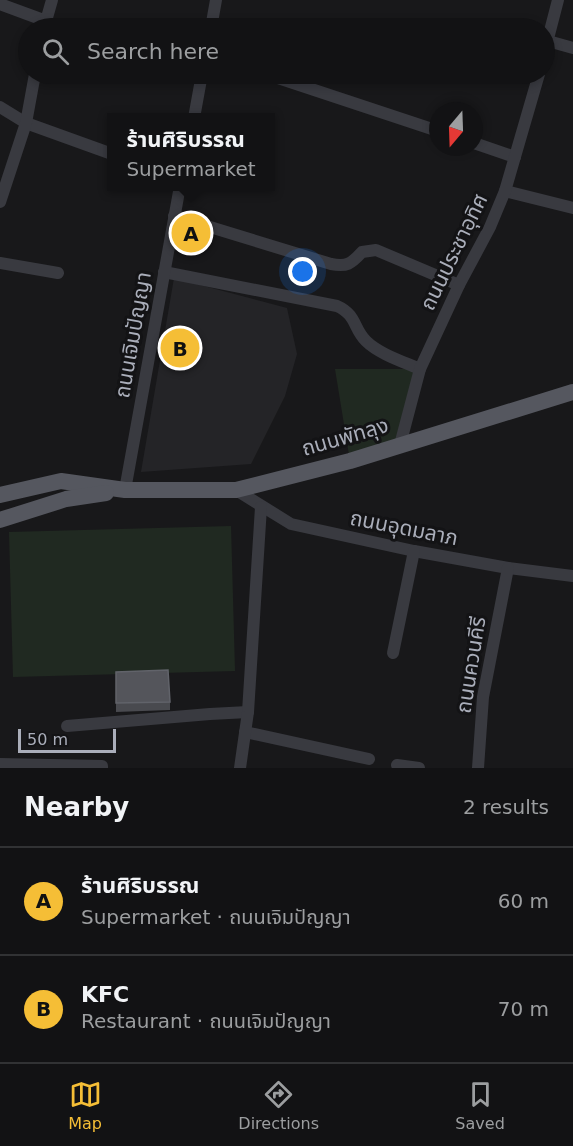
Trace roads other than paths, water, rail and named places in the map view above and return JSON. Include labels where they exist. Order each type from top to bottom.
[{"type":"main road","name":"ถนนพัทลุง","points":[[0,495],[61,481],[125,490],[236,490],[350,461],[573,392]]},
{"type":"main road","name":"ถนนพัทลุง","points":[[0,520],[66,499],[125,490]]},
{"type":"street","points":[[47,18],[52,0]]},
{"type":"street","points":[[213,18],[216,0]]},
{"type":"street","points":[[554,18],[558,0]]},
{"type":"street","points":[[0,4],[30,18]]},
{"type":"street","points":[[555,43],[573,48]]},
{"type":"street","points":[[0,202],[26,123],[33,84]]},
{"type":"street","points":[[195,113],[200,84]]},
{"type":"street","points":[[296,84],[429,128]]},
{"type":"street","name":"ถนนประชาอุทิศ","points":[[400,446],[420,369],[459,285],[490,227],[505,191],[536,84]]},
{"type":"street","points":[[0,107],[26,123],[107,153]]},
{"type":"street","points":[[483,146],[515,157]]},
{"type":"street","name":"ถนนเจิมปัญญา","points":[[125,490],[179,191]]},
{"type":"street","points":[[505,191],[573,208]]},
{"type":"street","points":[[174,216],[331,264],[344,266],[354,261],[362,252],[375,250],[459,285]]},
{"type":"street","points":[[0,263],[58,273]]},
{"type":"street","points":[[164,272],[337,306],[347,310],[365,340],[375,349],[420,369]]},
{"type":"street","name":"ถนนอุดมลาภ","points":[[236,490],[291,524],[414,551],[508,568],[573,576]]},
{"type":"street","points":[[240,768],[248,712],[261,507]]},
{"type":"street","points":[[393,653],[414,551]]},
{"type":"street","name":"ถนนควนคีรี","points":[[478,768],[483,697],[508,568]]},
{"type":"street","points":[[67,726],[248,712]]},
{"type":"street","points":[[245,732],[369,759]]},
{"type":"street","points":[[0,764],[102,766],[102,768]]},
{"type":"street","points":[[397,765],[419,768]]},
{"type":"place","name":"ร้านศิริบรรณ","points":[[191,233]]},
{"type":"place","name":"KFC","points":[[180,348]]}]
